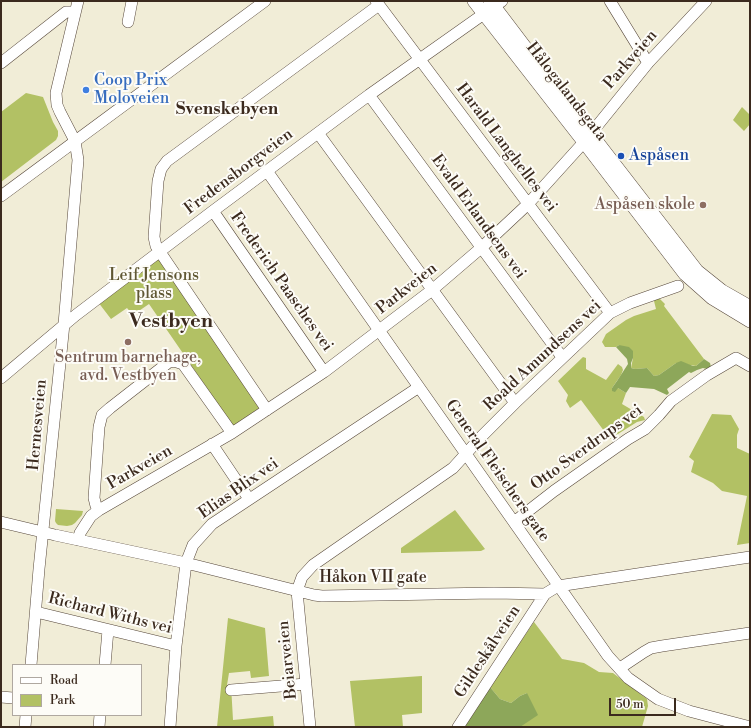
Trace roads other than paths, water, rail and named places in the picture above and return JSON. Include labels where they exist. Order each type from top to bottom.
[{"type":"street","name":"Hernesveien","points":[[31,664],[39,569],[64,324],[78,160],[75,141],[60,112],[56,99],[56,92],[78,1]]},
{"type":"street","points":[[128,22],[132,1]]},
{"type":"street","points":[[1,196],[265,1]]},
{"type":"street","name":"Hålogalandsgata","points":[[474,1],[492,5],[685,274],[712,298],[750,321]]},
{"type":"street","points":[[610,1],[648,63]]},
{"type":"street","name":"Parkveien","points":[[78,540],[80,533],[98,510],[232,433],[324,372],[432,290],[481,248],[528,204],[587,138],[648,63],[706,1]]},
{"type":"street","points":[[267,410],[160,252],[154,237],[158,181],[161,168],[378,3]]},
{"type":"street","name":"Harald Langhelles vei","points":[[378,3],[610,313]]},
{"type":"street","name":"Fredensborgveien","points":[[1,378],[64,324],[212,211],[492,5]]},
{"type":"street","points":[[1,63],[66,12],[75,12]]},
{"type":"street","name":"Evald Erlandsens vei","points":[[369,95],[562,357]]},
{"type":"street","points":[[318,133],[515,403]]},
{"type":"street","name":"Hålogalandsgata","points":[[587,138],[697,271],[722,291],[750,307]]},
{"type":"street","name":"General Fleischers gate","points":[[267,171],[608,656],[639,686],[658,699],[688,711],[750,727]]},
{"type":"street","name":"Frederich Paasches vei","points":[[212,211],[324,372]]},
{"type":"street","name":"Roald Amundsens vei","points":[[297,591],[302,577],[313,566],[453,468],[515,403],[610,313],[630,303],[678,286]]},
{"type":"street","name":"Otto Sverdrups vei","points":[[514,522],[616,447],[645,429],[671,401],[707,375],[736,358],[750,366]]},
{"type":"street","points":[[98,510],[94,498],[100,421],[102,415],[169,362],[174,360],[184,364],[232,433]]},
{"type":"street","name":"Elias Blix vei","points":[[170,727],[176,646],[186,563],[193,545],[212,524],[419,387]]},
{"type":"street","points":[[212,444],[249,499]]},
{"type":"street","name":"Håkon VII gate","points":[[1,522],[186,563],[322,596],[494,593],[545,594]]},
{"type":"street","points":[[545,594],[558,586],[750,557]]},
{"type":"street","name":"Beiarveien","points":[[297,591],[310,727]]},
{"type":"street","name":"Gildeskålveien","points":[[458,727],[545,594]]},
{"type":"street","name":"Richard Withs vei","points":[[36,612],[176,646]]},
{"type":"street","points":[[105,664],[108,630]]},
{"type":"street","points":[[620,668],[651,648],[750,633]]},
{"type":"street","points":[[231,690],[306,684]]},
{"type":"street","points":[[1,697],[12,698]]},
{"type":"street","points":[[25,727],[26,716]]},
{"type":"street","points":[[99,727],[100,716]]},
{"type":"place","name":"Coop Prix Moloveien","points":[[86,90]]},
{"type":"place","name":"Aspåsen","points":[[621,156]]},
{"type":"place","name":"Aspåsen skole","points":[[703,205]]},
{"type":"place","name":"Sentrum barnehage, avd. Vestbyen","points":[[128,342]]},
{"type":"district","name":"Svenskebyen","points":[[227,110]]},
{"type":"district","name":"Vestbyen","points":[[171,322]]},
{"type":"park label","name":"Leif Jensons plass","points":[[154,285]]}]
